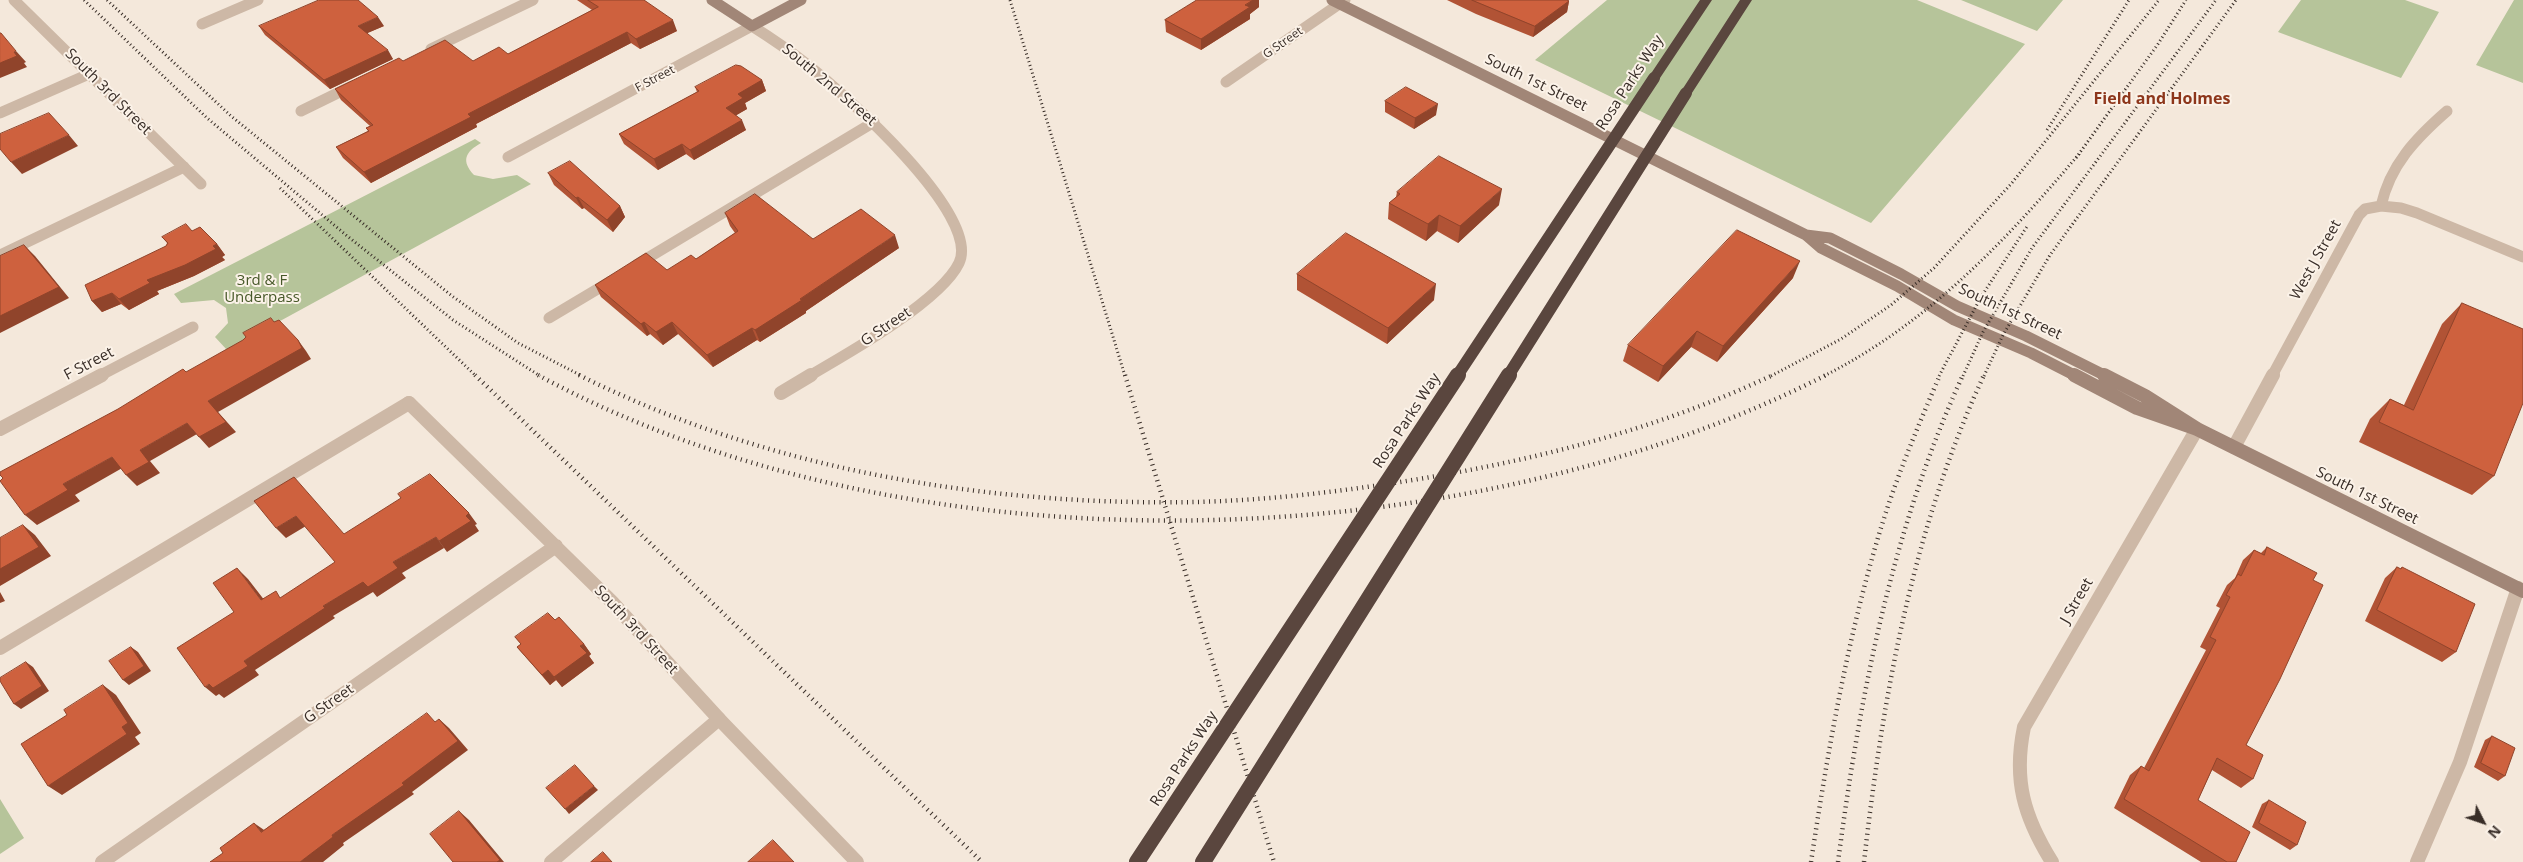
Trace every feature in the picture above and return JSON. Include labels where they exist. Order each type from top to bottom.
[{"type":"highway","name":"Rosa Parks Way","points":[[1137,862],[1706,0]]},
{"type":"highway","points":[[1203,862],[1746,0]]},
{"type":"street","name":"South 3rd Street","points":[[14,0],[201,184]]},
{"type":"street","points":[[202,24],[258,0]]},
{"type":"street","points":[[426,51],[533,0]]},
{"type":"street","name":"South 2nd Street","points":[[712,0],[818,72],[874,122],[934,191],[950,213],[962,238]]},
{"type":"street","name":"F Street","points":[[508,157],[801,0]]},
{"type":"street","name":"G Street","points":[[1226,82],[1339,1]]},
{"type":"street","name":"South 1st Street","points":[[1339,1],[1806,235],[1820,248],[1897,286],[1945,316],[2031,353],[2137,408],[2197,429],[2521,590]]},
{"type":"street","points":[[0,112],[89,74]]},
{"type":"street","points":[[300,111],[363,81]]},
{"type":"street","points":[[2447,111],[2422,132],[2405,152],[2384,189],[2381,206],[2402,208],[2418,213],[2523,257]]},
{"type":"street","points":[[549,318],[874,122]]},
{"type":"street","points":[[0,256],[184,167]]},
{"type":"street","name":"West J Street","points":[[2234,447],[2359,215],[2364,209],[2381,206]]},
{"type":"street","name":"G Street","points":[[781,393],[853,349],[924,302],[940,288],[961,261],[962,238]]},
{"type":"street","name":"F Street","points":[[0,429],[192,326]]},
{"type":"street","name":"South 3rd Street","points":[[0,648],[410,403],[612,602],[719,719],[857,862]]},
{"type":"street","name":"J Street","points":[[2052,862],[2034,830],[2022,799],[2018,760],[2024,726],[2197,429]]},
{"type":"street","name":"G Street","points":[[102,862],[556,546]]},
{"type":"street","points":[[2417,862],[2474,723],[2521,590]]},
{"type":"street","points":[[551,862],[719,719]]},
{"type":"green space","points":[[1607,0],[1917,0],[2025,44],[1871,223],[1535,60]]},
{"type":"green space","points":[[1961,0],[2063,0],[2037,31]]},
{"type":"green space","points":[[2301,0],[2405,0],[2439,12],[2401,78],[2278,32]]},
{"type":"green space","points":[[2514,0],[2523,0],[2523,83],[2476,65]]},
{"type":"green space","name":"3rd & F Underpass","points":[[475,139],[481,143],[468,153],[466,161],[474,175],[493,179],[517,175],[531,184],[227,350],[215,337],[228,323],[226,308],[214,300],[181,303],[174,294]]},
{"type":"green space","points":[[0,799],[24,838],[0,854]]},
{"type":"building","points":[[319,0],[358,0],[378,17],[358,26],[388,50],[324,80],[259,26]]},
{"type":"building","points":[[588,0],[644,0],[673,20],[636,39],[627,32],[468,114],[471,117],[364,172],[336,147],[369,131],[366,128],[373,125],[335,89],[399,58],[403,61],[445,40],[473,61],[499,47],[508,54],[598,7]]},
{"type":"building","points":[[1197,0],[1253,0],[1245,5],[1250,7],[1201,39],[1165,20]]},
{"type":"building","points":[[1472,0],[1567,0],[1569,1],[1535,26]]},
{"type":"building","points":[[0,33],[16,51],[14,52],[17,56],[0,63]]},
{"type":"building","points":[[736,65],[741,66],[762,80],[738,94],[743,98],[726,108],[742,120],[690,150],[682,144],[654,159],[619,134],[699,91],[695,87]]},
{"type":"building","points":[[1406,87],[1438,104],[1415,118],[1385,101]]},
{"type":"building","points":[[49,113],[69,135],[11,162],[0,149],[0,134]]},
{"type":"building","points":[[1439,156],[1502,189],[1460,226],[1439,215],[1428,224],[1389,203],[1400,194],[1397,192]]},
{"type":"building","points":[[570,161],[620,206],[607,220],[578,197],[576,198],[548,173]]},
{"type":"building","points":[[755,194],[813,239],[861,209],[895,235],[800,299],[802,300],[755,330],[752,328],[707,355],[672,322],[656,332],[644,322],[641,324],[595,285],[646,253],[667,270],[691,255],[696,259],[738,231],[725,213]]},
{"type":"building","points":[[186,224],[192,231],[200,227],[217,244],[213,246],[216,249],[185,265],[147,280],[150,283],[119,299],[112,293],[92,301],[85,285],[166,246],[168,243],[162,237]]},
{"type":"building","points":[[1737,230],[1800,261],[1723,346],[1697,331],[1663,366],[1628,345]]},
{"type":"building","points":[[1346,233],[1436,284],[1388,328],[1297,274]]},
{"type":"building","points":[[24,245],[59,287],[0,316],[0,256]]},
{"type":"building","points":[[2462,303],[2523,329],[2523,403],[2494,476],[2379,422],[2390,399],[2413,410]]},
{"type":"building","points":[[271,318],[274,322],[279,320],[298,340],[302,348],[208,401],[226,422],[199,437],[187,423],[140,450],[149,462],[126,475],[112,457],[63,484],[68,490],[25,515],[0,481],[3,478],[0,472],[118,409],[183,369],[186,372],[243,340],[246,337],[243,333]]},
{"type":"building","points":[[430,474],[469,513],[466,516],[471,521],[439,541],[436,537],[393,562],[398,568],[368,587],[363,582],[323,606],[325,608],[244,661],[248,666],[213,688],[209,684],[205,687],[177,648],[234,612],[213,583],[237,568],[261,600],[276,591],[280,598],[335,562],[296,516],[276,528],[254,501],[294,477],[344,534],[401,498],[398,494]]},
{"type":"building","points":[[23,525],[39,547],[0,569],[0,538]]},
{"type":"building","points":[[2267,547],[2317,573],[2313,580],[2323,585],[2280,679],[2246,745],[2263,755],[2253,779],[2217,758],[2198,800],[2250,832],[2236,862],[2227,862],[2124,799],[2141,766],[2149,771],[2216,640],[2210,637],[2230,597],[2226,595],[2238,574],[2241,576],[2254,550],[2264,555]]},
{"type":"building","points":[[2397,567],[2401,569],[2402,567],[2475,604],[2456,652],[2377,610]]},
{"type":"building","points":[[548,613],[555,620],[559,617],[584,644],[580,646],[587,653],[554,677],[548,670],[542,675],[517,647],[521,644],[515,637]]},
{"type":"building","points":[[131,647],[144,666],[123,680],[109,661]]},
{"type":"building","points":[[26,662],[42,686],[14,704],[0,678]]},
{"type":"building","points":[[103,685],[128,723],[122,727],[127,734],[48,786],[21,744],[67,715],[64,710]]},
{"type":"building","points":[[427,713],[435,722],[439,719],[458,741],[402,783],[404,785],[332,835],[333,837],[300,862],[210,862],[223,853],[220,848],[254,823],[261,832]]},
{"type":"building","points":[[2492,736],[2515,748],[2505,776],[2481,763]]},
{"type":"building","points":[[575,765],[594,786],[565,809],[546,788]]},
{"type":"building","points":[[2269,800],[2306,822],[2297,845],[2259,823]]},
{"type":"building","points":[[459,811],[500,860],[497,862],[453,862],[430,834]]},
{"type":"building","points":[[773,840],[794,862],[748,862]]},
{"type":"building","points":[[603,852],[612,862],[591,862]]},
{"type":"railway","points":[[84,0],[207,118],[346,235],[453,320],[539,376]]},
{"type":"railway","points":[[107,0],[231,116],[452,296],[518,343],[582,376]]},
{"type":"railway","points":[[1010,0],[1125,376]]},
{"type":"railway","points":[[2047,130],[2129,0]]},
{"type":"railway","points":[[1772,375],[1841,339],[1891,305],[1934,268],[2011,184],[2159,0]]},
{"type":"railway","points":[[2078,155],[2158,44],[2186,0]]},
{"type":"railway","points":[[1963,376],[1983,332],[2032,248],[2216,0]]},
{"type":"railway","points":[[1984,376],[2003,335],[2050,255],[2236,0]]},
{"type":"railway","points":[[1825,375],[1862,355],[1931,306],[1993,249],[2078,155]]},
{"type":"railway","points":[[280,188],[476,376]]},
{"type":"railway","points":[[1939,376],[1981,297],[2028,225]]},
{"type":"railway","points":[[475,375],[982,862]]},
{"type":"railway","points":[[579,375],[651,408],[726,435],[802,458],[880,476],[959,489],[1038,497],[1118,502],[1164,502]]},
{"type":"railway","points":[[1125,375],[1164,502]]},
{"type":"railway","points":[[1164,502],[1253,499],[1336,491],[1419,479],[1510,462],[1644,426],[1687,411],[1772,375]]},
{"type":"railway","points":[[1169,519],[1353,510],[1521,482],[1680,437],[1825,375]]},
{"type":"railway","points":[[1811,862],[1824,778],[1848,654],[1868,572],[1893,491],[1940,375]]},
{"type":"railway","points":[[1838,862],[1857,737],[1868,675],[1882,614],[1898,553],[1917,493],[1938,433],[1963,375]]},
{"type":"railway","points":[[1864,862],[1881,737],[1892,675],[1920,552],[1938,492],[1959,433],[1984,375]]},
{"type":"railway","points":[[539,376],[683,440],[842,486],[1009,512],[1169,519]]},
{"type":"railway","points":[[1164,502],[1169,519]]},
{"type":"railway","points":[[1169,519],[1274,862]]},
{"type":"district","name":"Field and Holmes","points":[[2162,99]]}]
